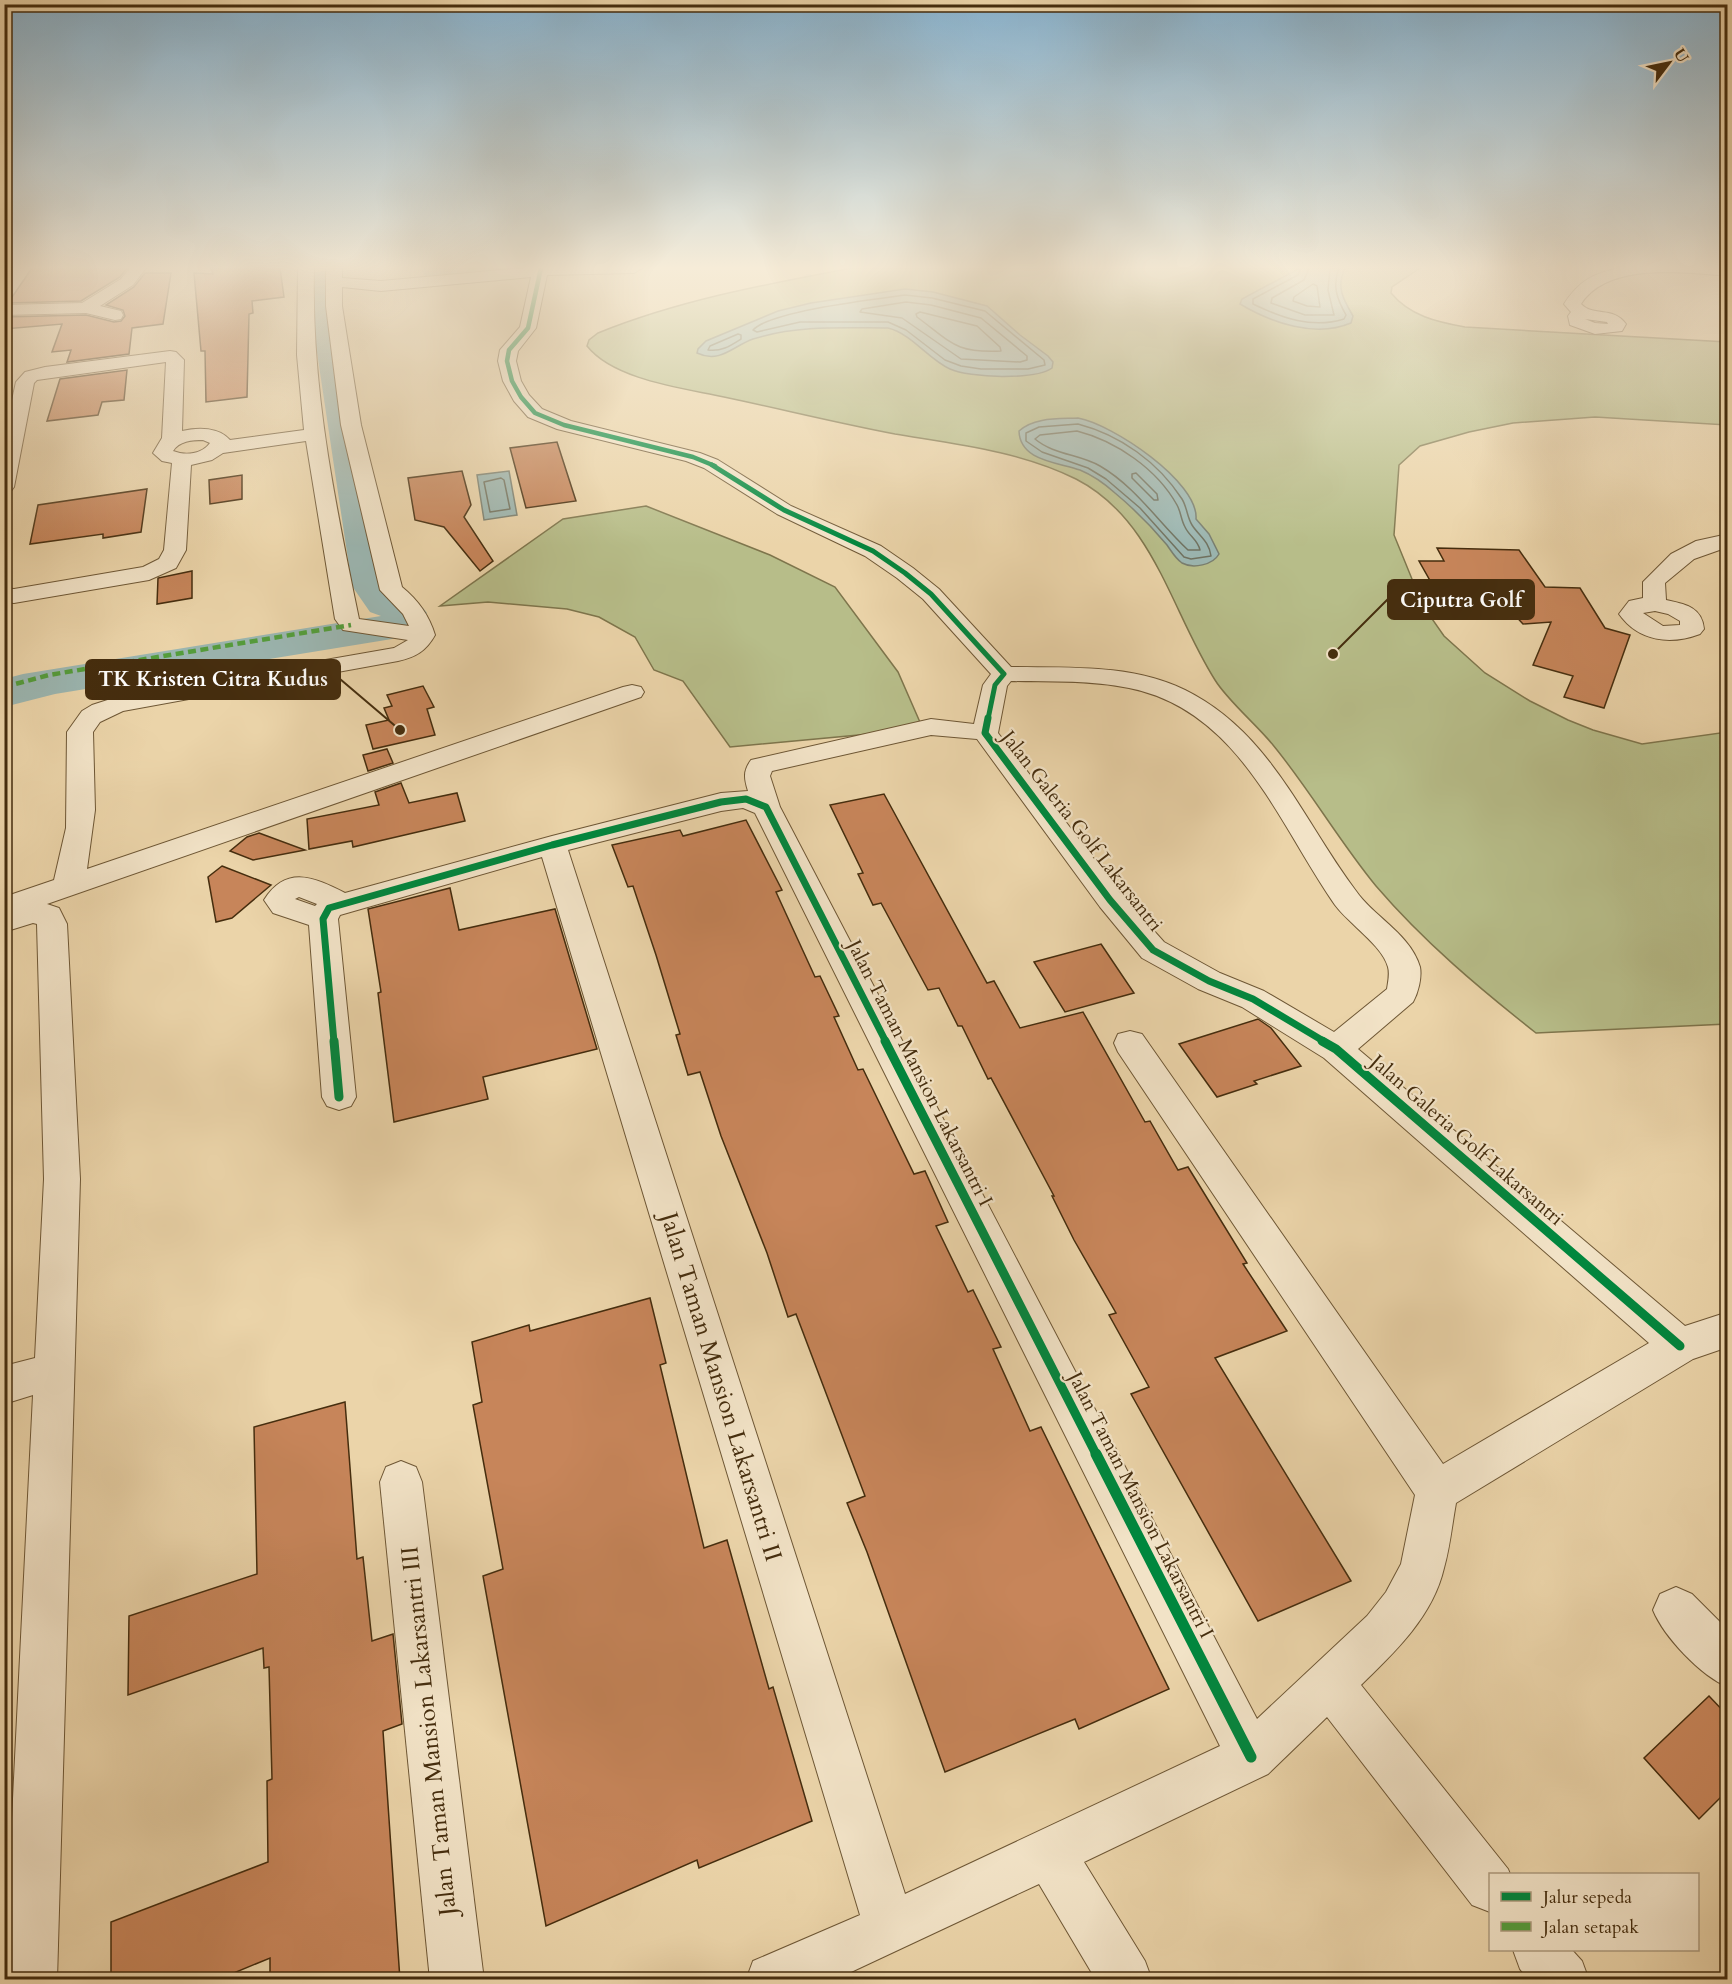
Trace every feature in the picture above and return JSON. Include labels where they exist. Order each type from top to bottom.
[{"type":"street","points":[[4,487],[26,382],[31,376],[45,372],[140,361]]},
{"type":"street","points":[[4,595],[14,596],[149,573],[168,563],[175,549],[177,450],[175,361]]},
{"type":"street","points":[[313,361],[328,428],[347,620],[351,625],[416,634]]},
{"type":"street","points":[[67,886],[78,852],[82,810],[80,732],[83,722],[92,714],[120,704],[398,654],[418,644],[416,634],[421,624],[406,602],[391,590],[328,428],[331,361]]},
{"type":"street","points":[[507,361],[516,389],[535,413],[564,425],[693,457],[711,464],[784,510],[873,551],[931,594],[1004,674],[1092,675],[1137,682],[1174,692],[1209,712],[1239,739],[1273,782],[1346,900],[1386,939],[1404,967],[1401,994],[1336,1049]]},
{"type":"street","points":[[177,450],[189,435],[206,434],[220,445],[328,428]]},
{"type":"street","points":[[1655,604],[1654,582],[1679,557],[1702,545],[1728,540]]},
{"type":"street","name":"Jalan Galeria Golf Lakarsantri","points":[[1004,674],[995,685],[986,733],[1110,900],[1153,950],[1209,981],[1253,999],[1336,1049],[1680,1346]]},
{"type":"street","points":[[4,908],[632,692]]},
{"type":"street","name":"Jalan Taman Mansion Lakarsantri I","points":[[986,733],[947,727],[931,728],[760,766],[757,776],[766,807],[1251,1757]]},
{"type":"street","points":[[339,1096],[331,911],[552,845],[721,802],[747,799],[766,807]]},
{"type":"street","name":"Jalan Taman Mansion Lakarsantri II","points":[[552,845],[890,1928]]},
{"type":"street","points":[[4,922],[40,912],[48,915],[52,924],[62,1179],[30,1980]]},
{"type":"street","points":[[772,1980],[890,1928],[1251,1757],[1383,1632],[1402,1608],[1422,1570],[1437,1491],[1130,1043]]},
{"type":"street","points":[[1437,1491],[1680,1346],[1728,1329]]},
{"type":"street","points":[[4,1385],[54,1371]]},
{"type":"street","name":"Jalan Taman Mansion Lakarsantri III","points":[[400,1482],[457,1980]]},
{"type":"street","points":[[1676,1610],[1728,1664]]},
{"type":"street","points":[[1329,1682],[1489,1884]]},
{"type":"street","points":[[1049,1853],[1126,1980]]},
{"type":"street","points":[[1540,1951],[1563,1980]]},
{"type":"green space","points":[[603,361],[1727,361],[1727,425],[1595,417],[1513,423],[1469,432],[1420,446],[1399,465],[1394,535],[1423,606],[1444,636],[1485,673],[1530,701],[1593,730],[1642,744],[1727,732],[1727,1024],[1536,1033],[1494,999],[1433,945],[1376,886],[1287,762],[1215,680],[1143,542],[1103,496],[1076,479],[1055,469],[1010,455],[873,430],[670,386],[631,375]]},
{"type":"green space","points":[[646,506],[770,555],[835,587],[898,672],[923,729],[730,747],[683,681],[654,670],[635,637],[599,617],[567,609],[488,602],[440,606],[563,519]]},
{"type":"water","points":[[936,361],[1053,362],[1052,368],[1044,372],[1018,376],[972,374],[959,372]]},
{"type":"water","points":[[1078,418],[1111,431],[1151,457],[1169,472],[1184,488],[1193,504],[1196,519],[1209,534],[1219,554],[1216,558],[1202,565],[1192,566],[1182,563],[1149,525],[1107,486],[1080,470],[1041,459],[1026,449],[1021,441],[1019,431],[1032,423]]},
{"type":"water","points":[[509,471],[517,515],[484,520],[477,475]]},
{"type":"building","points":[[205,361],[248,361],[247,397],[206,402]]},
{"type":"building","points":[[127,370],[124,400],[102,402],[98,415],[47,421],[60,379]]},
{"type":"building","points":[[557,442],[576,501],[526,508],[510,448]]},
{"type":"building","points":[[462,471],[471,505],[464,517],[493,561],[480,571],[444,527],[415,520],[408,478]]},
{"type":"building","points":[[242,475],[242,499],[210,504],[209,480]]},
{"type":"building","points":[[147,489],[141,532],[103,538],[103,534],[30,544],[38,505]]},
{"type":"building","points":[[1437,548],[1519,550],[1545,587],[1580,588],[1605,628],[1630,635],[1604,708],[1564,697],[1573,676],[1533,665],[1551,622],[1523,624],[1497,596],[1474,596],[1471,592],[1461,592],[1457,585],[1432,584],[1419,561],[1444,561]]},
{"type":"building","points":[[192,571],[192,598],[157,604],[158,578]]},
{"type":"building","points":[[423,686],[434,707],[427,709],[435,735],[373,749],[366,725],[389,720],[384,708],[392,706],[387,695]]},
{"type":"building","points":[[387,749],[393,763],[368,771],[363,755]]},
{"type":"building","points":[[401,783],[409,803],[457,793],[465,821],[353,847],[352,841],[309,849],[307,819],[379,805],[375,792]]},
{"type":"building","points":[[884,794],[987,983],[994,981],[1020,1028],[1083,1012],[1145,1122],[1150,1121],[1178,1170],[1188,1167],[1247,1263],[1243,1264],[1287,1331],[1215,1358],[1351,1581],[1258,1621],[1131,1394],[1149,1387],[1109,1315],[1116,1313],[1074,1240],[1021,1134],[991,1078],[988,1079],[962,1026],[958,1026],[939,988],[928,990],[881,903],[873,905],[858,874],[863,873],[830,805]]},
{"type":"building","points":[[746,820],[782,890],[776,892],[815,977],[820,976],[839,1016],[834,1017],[858,1070],[863,1069],[914,1174],[925,1171],[948,1222],[936,1226],[968,1292],[973,1290],[1001,1347],[993,1349],[1030,1431],[1041,1427],[1169,1689],[1079,1729],[1075,1719],[945,1772],[867,1552],[847,1503],[865,1496],[796,1314],[788,1317],[767,1253],[721,1136],[700,1072],[688,1075],[676,1035],[680,1034],[656,955],[633,886],[628,887],[612,845],[680,830],[683,836]]},
{"type":"building","points":[[259,833],[305,850],[253,860],[230,851],[247,837]]},
{"type":"building","points":[[222,866],[271,885],[232,918],[216,922],[208,877]]},
{"type":"building","points":[[450,888],[459,930],[555,909],[597,1049],[483,1077],[488,1099],[394,1122],[378,993],[381,992],[368,909]]},
{"type":"building","points":[[1101,944],[1134,993],[1065,1012],[1034,962]]},
{"type":"building","points":[[1258,1019],[1271,1028],[1301,1066],[1254,1081],[1257,1084],[1217,1097],[1179,1044]]},
{"type":"building","points":[[650,1298],[666,1363],[660,1365],[704,1548],[727,1540],[769,1689],[773,1687],[812,1821],[699,1868],[697,1860],[546,1926],[483,1576],[503,1569],[473,1405],[482,1402],[472,1342],[529,1325],[530,1331]]},
{"type":"building","points":[[345,1402],[357,1559],[363,1557],[372,1641],[393,1634],[402,1724],[383,1731],[400,1980],[270,1980],[270,1958],[217,1980],[111,1980],[111,1922],[268,1862],[267,1781],[272,1779],[269,1667],[264,1668],[263,1648],[128,1695],[129,1616],[257,1574],[254,1427]]},
{"type":"building","points":[[1709,1696],[1728,1716],[1728,1790],[1699,1819],[1644,1758]]},
{"type":"waterway","points":[[334,361],[372,586],[384,603],[407,613]]},
{"type":"waterway","points":[[4,694],[23,687],[55,681],[392,627]]},
{"type":"marked path","points":[[4,687],[49,675],[351,625]]},
{"type":"cycle path","points":[[507,361],[512,381],[521,397],[535,413],[564,425],[693,457],[711,464],[784,510],[873,551],[931,594],[1004,674],[995,685],[985,733],[1110,900],[1153,950],[1209,981],[1253,999],[1336,1049],[1680,1346]]},
{"type":"cycle path","points":[[339,1097],[323,919],[329,908],[552,845],[721,802],[746,799],[766,807],[1251,1757]]},
{"type":"place","name":"Ciputra Golf","points":[[1333,654]]},
{"type":"place","name":"TK Kristen Citra Kudus","points":[[400,730]]}]
